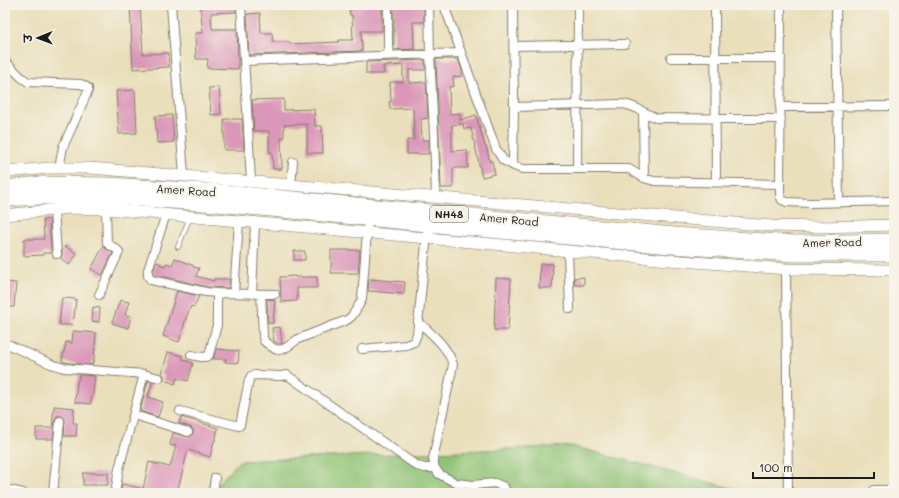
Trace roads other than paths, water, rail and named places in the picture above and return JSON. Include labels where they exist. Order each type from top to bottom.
[{"type":"highway","name":"Amer Road","points":[[5,188],[40,184],[217,185],[674,235],[794,243],[894,242]]},
{"type":"highway","name":"Amer Road","points":[[5,199],[42,197],[110,197],[217,204],[367,226],[599,247],[679,246],[794,254],[894,254]]},
{"type":"street","points":[[171,5],[184,175]]},
{"type":"street","points":[[241,5],[251,181]]},
{"type":"street","points":[[388,5],[388,55]]},
{"type":"street","points":[[429,5],[436,197]]},
{"type":"street","points":[[444,5],[496,149],[503,160],[514,166],[522,169],[629,169],[644,178],[654,181],[780,184]]},
{"type":"street","points":[[513,5],[514,166]]},
{"type":"street","points":[[578,5],[578,169]]},
{"type":"street","points":[[715,5],[716,182]]},
{"type":"street","points":[[781,5],[780,196],[782,200],[787,202],[894,201]]},
{"type":"street","points":[[836,5],[839,202]]},
{"type":"street","points":[[514,46],[625,44]]},
{"type":"street","points":[[244,61],[461,53]]},
{"type":"street","points":[[671,58],[781,58]]},
{"type":"street","points":[[5,61],[28,82],[81,84],[88,88],[63,147],[59,168]]},
{"type":"street","points":[[514,107],[629,105],[636,107],[656,118],[780,119]]},
{"type":"street","points":[[780,107],[894,106]]},
{"type":"street","points":[[644,112],[644,178]]},
{"type":"street","points":[[291,185],[293,162]]},
{"type":"street","points":[[5,172],[59,168],[90,168],[184,175],[217,185],[251,181],[772,226],[821,228],[894,225]]},
{"type":"street","points":[[5,215],[69,208],[106,209],[239,222],[367,226],[362,298],[356,311],[346,320],[298,339],[287,347],[279,350],[266,343],[263,337],[256,294],[255,223]]},
{"type":"street","points":[[99,295],[119,252],[107,243],[106,209]]},
{"type":"street","points":[[54,210],[57,254]]},
{"type":"street","points":[[166,214],[148,270],[148,276],[151,280],[206,292],[275,294]]},
{"type":"street","points":[[234,293],[239,222]]},
{"type":"street","points":[[362,349],[406,345],[414,342],[417,334],[427,231]]},
{"type":"street","points":[[510,239],[568,251],[599,247],[669,260],[786,269],[894,270]]},
{"type":"street","points":[[568,251],[570,309]]},
{"type":"street","points":[[786,269],[788,493]]},
{"type":"street","points":[[191,355],[205,357],[209,356],[216,325],[217,293]]},
{"type":"street","points":[[418,321],[440,342],[448,352],[453,365],[433,459],[435,468],[439,474],[456,483],[473,485],[495,483],[504,487],[507,493]]},
{"type":"street","points":[[5,343],[51,364],[64,368],[144,374],[159,378]]},
{"type":"street","points":[[115,493],[119,469],[144,374]]},
{"type":"street","points":[[180,411],[238,426],[240,424],[251,376],[287,375],[417,466],[435,468]]},
{"type":"street","points":[[134,415],[188,432]]},
{"type":"street","points":[[53,493],[60,421]]},
{"type":"street","points":[[213,493],[215,478]]},
{"type":"street","points":[[5,490],[23,493]]},
{"type":"street","points":[[874,493],[874,490],[894,490]]},
{"type":"lane","points":[[178,247],[190,217]]}]
